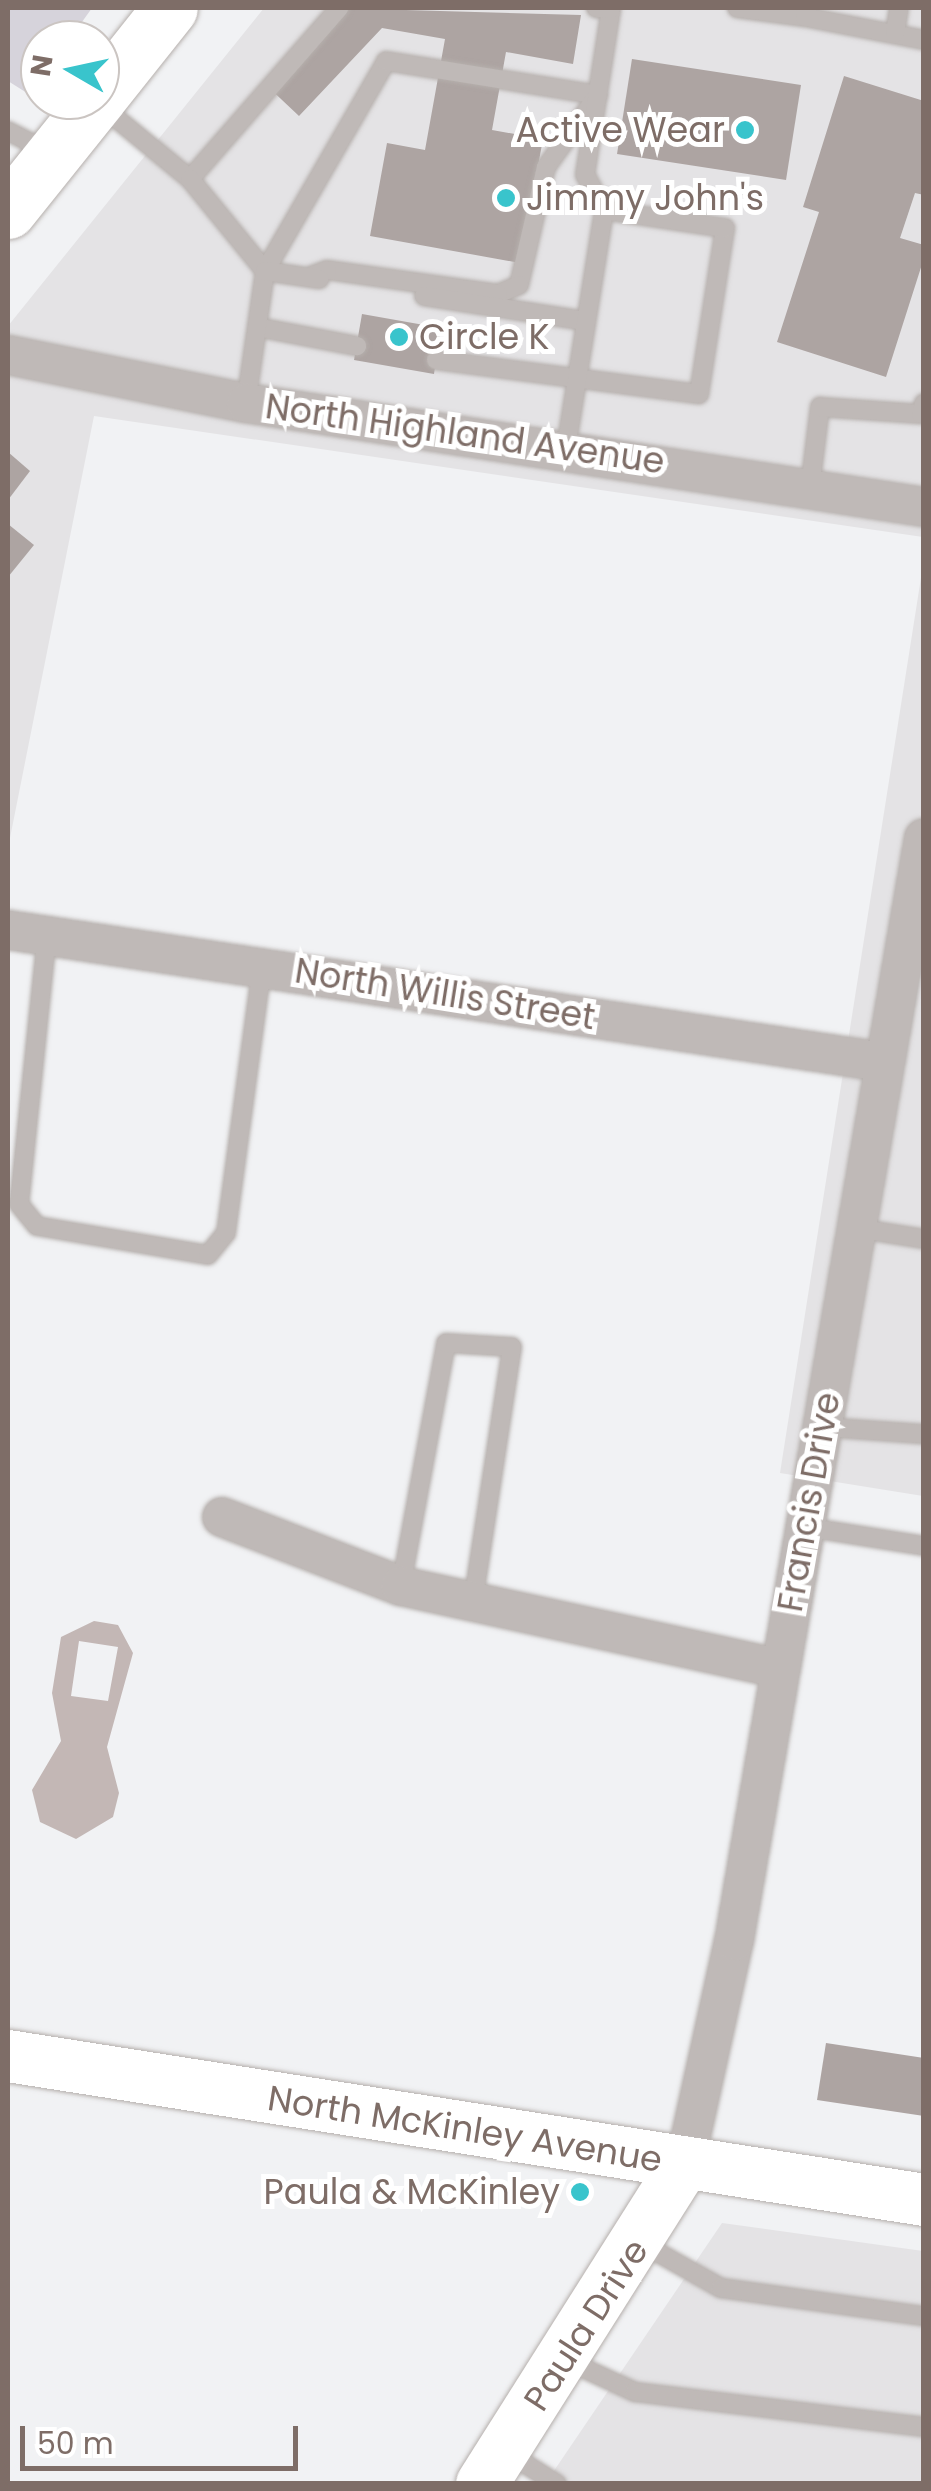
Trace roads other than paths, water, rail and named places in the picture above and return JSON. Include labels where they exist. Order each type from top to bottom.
[{"type":"main road","points":[[120,66],[152,19]]},
{"type":"main road","points":[[8,211],[30,142],[65,120]]},
{"type":"street","name":"North Highland Avenue","points":[[8,355],[246,403],[566,448],[924,507]]},
{"type":"street","name":"Francis Drive","points":[[685,2164],[734,1941],[924,838]]},
{"type":"street","name":"North Willis Street","points":[[8,930],[883,1062]]},
{"type":"street","points":[[222,1517],[402,1586],[778,1668]]},
{"type":"street","name":"North McKinley Avenue","points":[[8,2056],[924,2200]]},
{"type":"street","name":"Paula Drive","points":[[493,2467],[640,2243],[685,2164]]},
{"type":"lane","points":[[190,179],[339,8]]},
{"type":"lane","points":[[566,448],[604,210],[585,175],[611,10],[596,8]]},
{"type":"lane","points":[[737,8],[806,12],[924,40]]},
{"type":"lane","points":[[895,33],[899,8]]},
{"type":"lane","points":[[246,403],[265,270],[386,61],[598,94]]},
{"type":"lane","points":[[308,277],[327,270],[498,294],[519,286],[546,167],[598,94]]},
{"type":"lane","points":[[120,118],[190,179],[265,270],[586,322]]},
{"type":"lane","points":[[436,360],[699,394],[724,228],[604,210]]},
{"type":"lane","points":[[257,327],[357,346]]},
{"type":"lane","points":[[810,487],[820,407],[921,414],[924,403]]},
{"type":"lane","points":[[47,936],[18,1204],[38,1226],[208,1255],[226,1233],[262,966]]},
{"type":"lane","points":[[856,1228],[924,1239]]},
{"type":"lane","points":[[402,1586],[446,1343],[512,1347],[472,1603]]},
{"type":"lane","points":[[822,1428],[924,1434]]},
{"type":"lane","points":[[806,1528],[924,1546]]},
{"type":"lane","points":[[640,2243],[720,2288],[924,2316]]},
{"type":"lane","points":[[564,2358],[636,2392],[924,2426]]},
{"type":"lane","points":[[493,2467],[557,2484]]},
{"type":"place","name":"Active Wear","points":[[745,130]]},
{"type":"place","name":"Jimmy John's","points":[[506,198]]},
{"type":"place","name":"Circle K","points":[[399,337]]},
{"type":"place","name":"Paula & McKinley","points":[[580,2192]]}]
